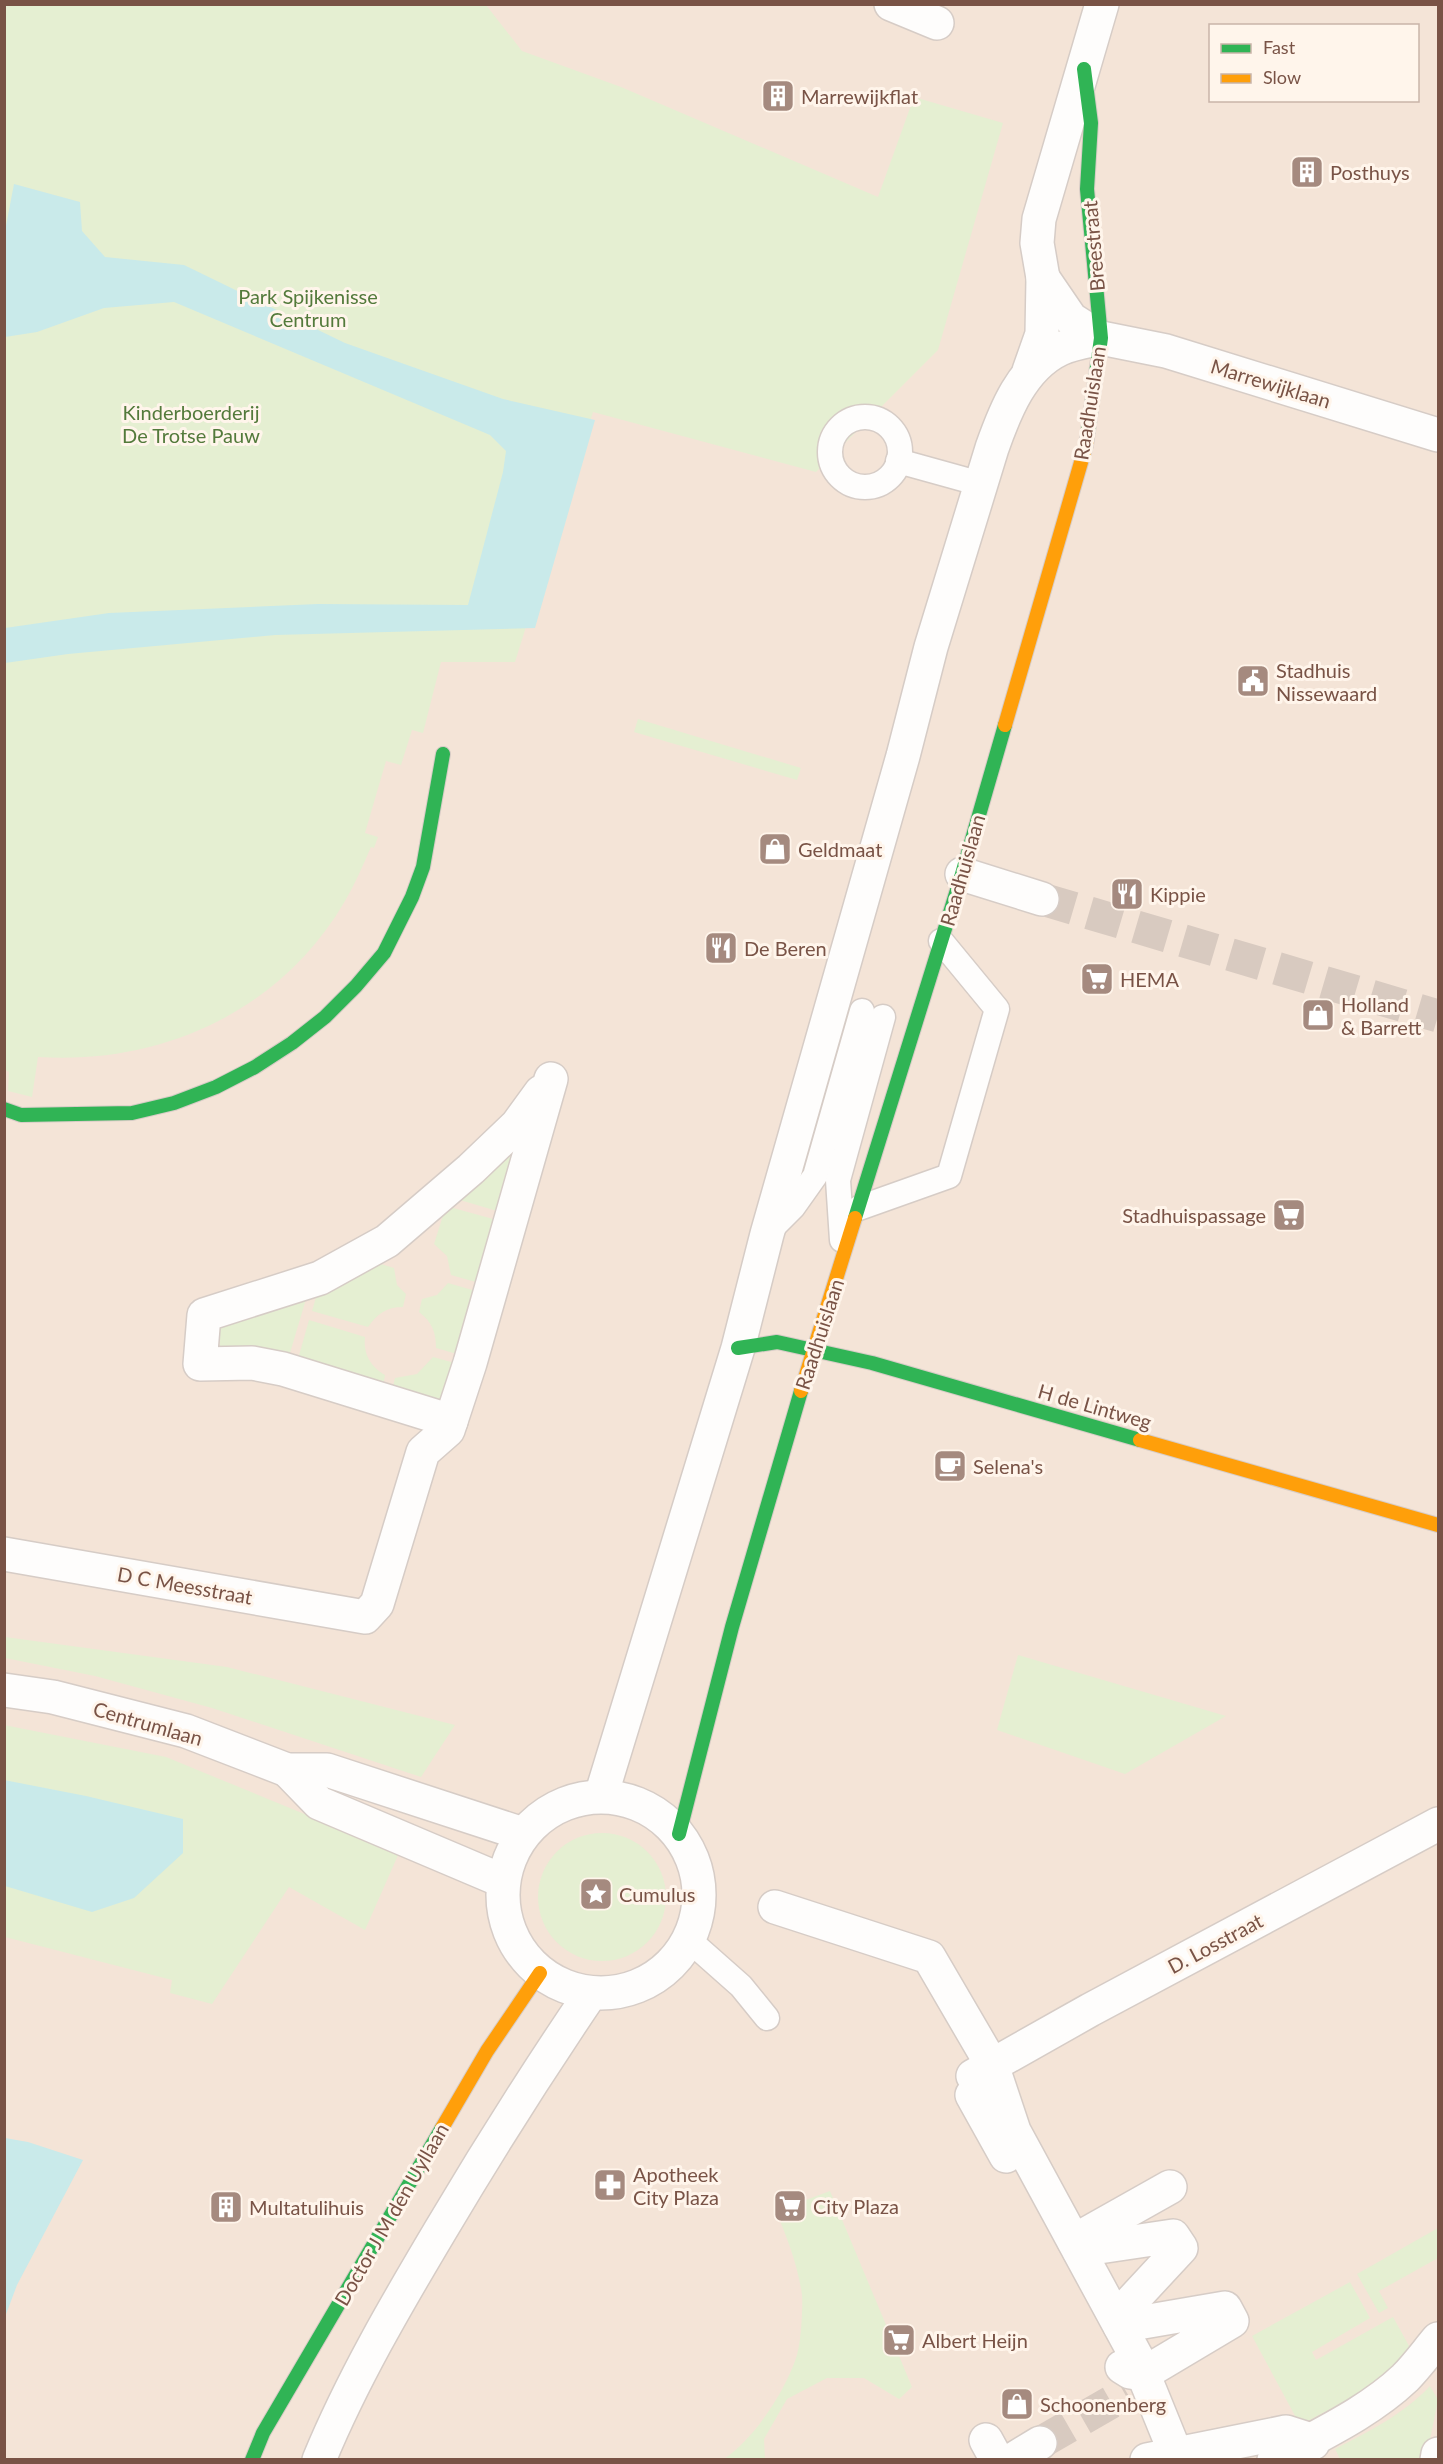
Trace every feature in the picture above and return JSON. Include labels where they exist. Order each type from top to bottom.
[{"type":"street","points":[[891,4],[937,23]]},
{"type":"street","name":"Breestraat","points":[[1029,371],[1042,334],[1043,278],[1037,243],[1039,219],[1102,4]]},
{"type":"street","name":"Breestraat","points":[[1084,69],[1091,123],[1087,189],[1101,338]]},
{"type":"street","name":"Breestraat","points":[[1043,278],[1071,319],[1101,338]]},
{"type":"street","name":"Raadhuislaan","points":[[601,1796],[738,1348],[767,1234],[900,767],[931,647],[1001,422],[1029,371],[1060,349],[1101,338],[1086,445],[962,874],[816,1349],[797,1403],[732,1627],[679,1834]]},
{"type":"street","name":"Marrewijklaan","points":[[1101,338],[1166,351],[1438,435]]},
{"type":"street","points":[[4,1109],[21,1115],[132,1113],[174,1102],[216,1087],[255,1067],[292,1044],[326,1017],[384,953],[412,897],[423,867],[443,754]]},
{"type":"street","points":[[962,874],[1042,899]]},
{"type":"street","points":[[551,1078],[470,1363],[451,1421],[283,1369],[252,1363],[200,1364],[204,1315],[320,1278],[387,1241],[456,1183],[517,1125],[551,1078]]},
{"type":"street","name":"H de Lintweg","points":[[738,1348],[777,1342],[872,1363],[1438,1525]]},
{"type":"street","name":"D C Meesstraat","points":[[4,1554],[365,1617],[377,1604],[423,1452],[448,1430],[451,1421]]},
{"type":"street","name":"Centrumlaan","points":[[4,1690],[53,1697],[186,1731],[287,1770],[327,1770],[524,1834]]},
{"type":"street","name":"Centrumlaan","points":[[287,1770],[319,1803],[503,1881]]},
{"type":"street","points":[[601,1796],[623,1799],[644,1806],[663,1818],[679,1834],[689,1849],[699,1886],[699,1905],[688,1940],[678,1956],[648,1982],[611,1993],[591,1993],[573,1990],[540,1973],[525,1958],[506,1922],[502,1902],[503,1881],[514,1848],[539,1818],[558,1806],[579,1799],[601,1796]]},
{"type":"street","name":"D. Losstraat","points":[[976,2080],[1090,2010],[1438,1824]]},
{"type":"street","points":[[774,1907],[929,1957],[976,2080],[1122,2366],[1139,2383]]},
{"type":"street","name":"Doctor J M den Uyllaan","points":[[252,2460],[269,2422],[486,2051],[540,1973]]},
{"type":"street","points":[[319,2460],[335,2421],[399,2300],[498,2133],[591,1993]]},
{"type":"street","points":[[976,2080],[1014,2131],[1118,2322],[1161,2456],[1286,2432],[1316,2450]]},
{"type":"street","points":[[1109,2235],[1170,2187]]},
{"type":"street","points":[[1076,2246],[1109,2235],[1173,2236],[1181,2248],[1118,2322]]},
{"type":"street","points":[[1118,2322],[1225,2308],[1232,2321],[1139,2383]]},
{"type":"street","points":[[1274,2460],[1316,2450],[1353,2416],[1386,2394],[1406,2377],[1438,2339]]},
{"type":"street","points":[[1012,2460],[1040,2444]]},
{"type":"street","points":[[1437,2460],[1438,2454]]},
{"type":"lane","points":[[898,461],[981,483]]},
{"type":"lane","points":[[859,1208],[949,1176],[997,1009],[941,941]]},
{"type":"lane","points":[[767,1234],[793,1207],[815,1176],[873,1014],[838,1180],[843,1261]]},
{"type":"lane","points":[[688,1940],[741,1986],[767,2018]]},
{"type":"shaded area","points":[[5,5],[1438,5],[1438,2459],[5,2459]]},
{"type":"green space","name":"Park Spijkenisse Centrum","points":[[4,5],[486,5],[522,51],[621,87],[878,197],[914,97],[1003,123],[938,350],[816,472],[593,412],[515,662],[441,662],[423,733],[412,730],[401,765],[386,761],[365,833],[378,837],[374,848],[371,847],[345,901],[319,940],[287,973],[252,1001],[214,1023],[173,1040],[129,1051],[84,1057],[38,1057],[32,1097],[8,1091],[9,1072],[4,1069]]},
{"type":"green space","points":[[638,719],[801,768],[797,780],[634,732]]},
{"type":"green space","points":[[514,1137],[529,1142],[507,1214],[450,1197]]},
{"type":"green space","points":[[446,1206],[504,1222],[486,1285],[451,1275],[447,1256],[434,1244]]},
{"type":"green space","points":[[371,1261],[394,1268],[397,1285],[406,1294],[403,1307],[382,1312],[368,1327],[312,1311],[319,1287]]},
{"type":"green space","points":[[448,1283],[483,1293],[464,1356],[436,1348],[432,1328],[419,1312],[422,1299],[437,1295]]},
{"type":"green space","points":[[309,1289],[287,1363],[220,1357],[219,1317]]},
{"type":"green space","points":[[309,1320],[365,1337],[365,1349],[369,1359],[385,1375],[382,1392],[296,1366]]},
{"type":"green space","points":[[433,1357],[462,1365],[448,1411],[391,1394],[395,1378],[417,1374]]},
{"type":"green space","points":[[5,1637],[227,1667],[455,1725],[421,1777],[212,1708],[95,1676],[5,1658]]},
{"type":"green space","points":[[1018,1655],[1226,1716],[1125,1774],[997,1730]]},
{"type":"green space","points":[[4,1725],[166,1757],[399,1853],[365,1930],[289,1887],[212,2004],[170,1993],[172,1980],[5,1937]]},
{"type":"green space","points":[[602,1833],[626,1838],[647,1852],[661,1873],[666,1897],[661,1921],[647,1942],[626,1956],[602,1961],[578,1956],[557,1942],[543,1921],[538,1897],[543,1873],[557,1852],[578,1838]]},
{"type":"green space","points":[[830,2191],[912,2387],[899,2399],[864,2378],[827,2378],[787,2399],[764,2439],[765,2459],[724,2459],[747,2439],[768,2412],[785,2383],[797,2355],[802,2295],[795,2262],[776,2211]]},
{"type":"green space","points":[[1438,2228],[1438,2258],[1379,2291],[1388,2308],[1379,2313],[1357,2274]]},
{"type":"green space","points":[[1350,2282],[1370,2318],[1312,2352],[1316,2360],[1393,2317],[1413,2353],[1363,2392],[1300,2425],[1252,2336]]},
{"type":"green space","points":[[1430,2386],[1438,2400],[1426,2459],[1340,2459],[1335,2449],[1397,2414]]},
{"type":"water","points":[[14,184],[80,202],[82,231],[105,257],[184,265],[345,343],[503,399],[595,420],[535,628],[275,635],[68,654],[5,663],[5,628],[109,613],[318,604],[468,605],[503,472],[506,451],[490,435],[174,302],[104,308],[37,332],[5,337],[5,231]]},
{"type":"water","points":[[4,1780],[86,1796],[183,1819],[183,1853],[134,1898],[92,1912],[5,1886]]},
{"type":"water","points":[[5,2138],[28,2142],[83,2160],[17,2285],[5,2317]]},
{"type":"tunnel","points":[[1042,899],[1438,1016]]},
{"type":"tunnel","points":[[1040,2443],[1127,2393]]},
{"type":"traffic: fast","points":[[1084,69],[1091,123],[1087,189],[1101,338],[1088,431]]},
{"type":"traffic: fast","points":[[855,1218],[962,874],[1005,725]]},
{"type":"traffic: fast","points":[[4,1109],[21,1115],[132,1113],[174,1103],[216,1087],[255,1067],[292,1043],[325,1017],[384,953],[412,897],[423,867],[443,754]]},
{"type":"traffic: fast","points":[[738,1348],[777,1342],[872,1363],[1140,1440]]},
{"type":"traffic: fast","points":[[679,1834],[732,1627],[801,1391]]},
{"type":"traffic: fast","points":[[252,2460],[263,2433],[442,2128]]},
{"type":"traffic: slow","points":[[1005,725],[1086,445],[1088,431]]},
{"type":"traffic: slow","points":[[801,1391],[855,1218]]},
{"type":"traffic: slow","points":[[1140,1440],[1438,1525]]},
{"type":"traffic: slow","points":[[442,2128],[487,2051],[540,1973]]},
{"type":"place","name":"Marrewijkflat","points":[[778,96]]},
{"type":"place","name":"Posthuys","points":[[1307,172]]},
{"type":"place","name":"Stadhuis Nissewaard","points":[[1253,681]]},
{"type":"place","name":"Geldmaat","points":[[775,849]]},
{"type":"place","name":"Kippie","points":[[1127,894]]},
{"type":"place","name":"De Beren","points":[[721,948]]},
{"type":"place","name":"HEMA","points":[[1097,979]]},
{"type":"place","name":"Holland & Barrett","points":[[1318,1015]]},
{"type":"place","name":"Stadhuispassage","points":[[1289,1215]]},
{"type":"place","name":"Selena's","points":[[950,1466]]},
{"type":"place","name":"Cumulus","points":[[596,1894]]},
{"type":"place","name":"Apotheek City Plaza","points":[[610,2185]]},
{"type":"place","name":"City Plaza","points":[[790,2206]]},
{"type":"place","name":"Multatulihuis","points":[[226,2207]]},
{"type":"place","name":"Albert Heijn","points":[[899,2340]]},
{"type":"place","name":"Schoonenberg","points":[[1017,2404]]},
{"type":"park label","name":"Kinderboerderij De Trotse Pauw","points":[[191,424]]}]
